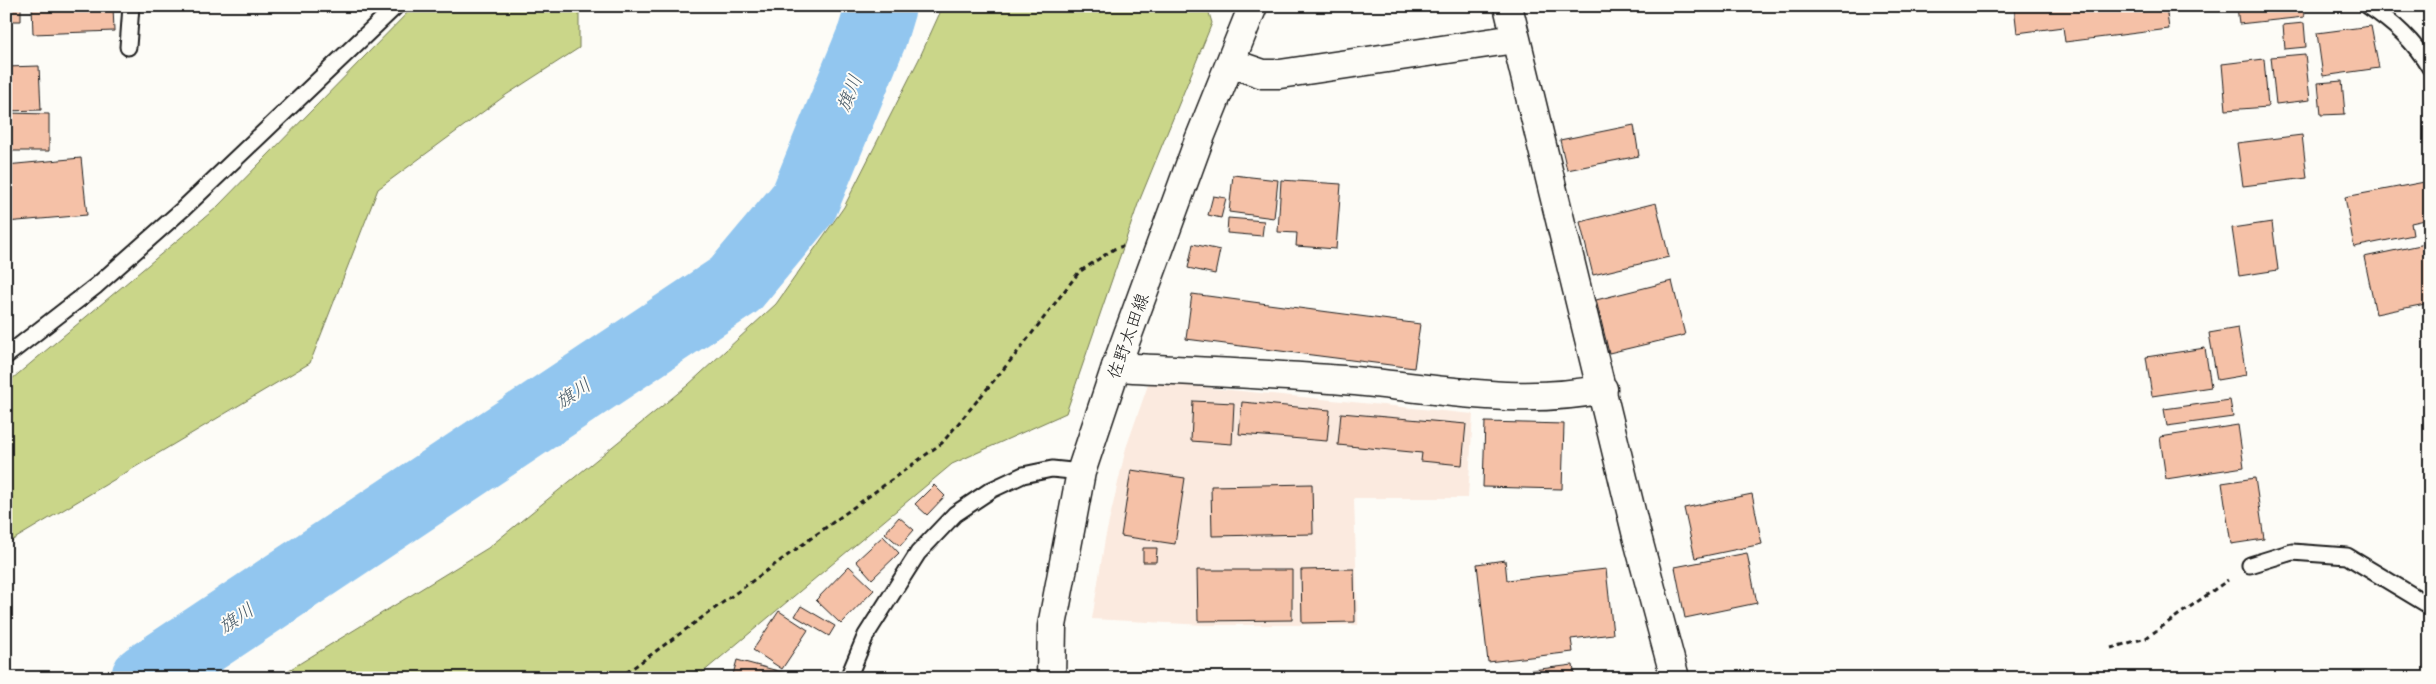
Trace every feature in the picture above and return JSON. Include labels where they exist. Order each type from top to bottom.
[{"type":"street","name":"佐野太田線","points":[[1051,678],[1052,626],[1081,472],[1116,367],[1165,232],[1199,140],[1253,6]]},
{"type":"street","points":[[1508,6],[1603,389],[1638,540],[1675,678]]},
{"type":"street","points":[[1231,63],[1263,74],[1280,74],[1516,39]]},
{"type":"street","points":[[1116,367],[1344,380],[1473,395],[1570,396],[1603,389]]},
{"type":"lane","points":[[128,46],[131,6]]},
{"type":"lane","points":[[6,356],[96,286],[183,209],[396,6]]},
{"type":"lane","points":[[2368,6],[2392,21],[2420,51],[2430,68]]},
{"type":"lane","points":[[848,678],[866,635],[918,553],[955,514],[991,490],[1023,475],[1052,469],[1081,472]]},
{"type":"lane","points":[[2250,565],[2292,552],[2346,556],[2430,606]]},
{"type":"path","points":[[620,678],[942,443],[1016,354],[1079,272],[1114,249],[1165,232]]},
{"type":"path","points":[[2111,648],[2146,638],[2250,565]]},
{"type":"shaded area","points":[[1149,382],[1473,414],[1468,498],[1354,498],[1358,625],[1205,625],[1092,619],[1105,539],[1126,448]]},
{"type":"green space","points":[[414,6],[579,6],[579,48],[506,95],[378,189],[310,363],[6,544],[6,384],[216,208]]},
{"type":"green space","points":[[943,6],[1207,6],[1212,23],[1138,204],[1066,413],[952,464],[696,678],[276,678],[488,548],[688,385],[776,304],[844,207],[919,59]]},
{"type":"building","points":[[6,6],[21,6],[21,21],[6,21]]},
{"type":"building","points":[[32,6],[113,6],[114,31],[33,34]]},
{"type":"building","points":[[2014,6],[2166,6],[2169,29],[2065,42],[2063,27],[2017,33]]},
{"type":"building","points":[[2237,6],[2303,6],[2304,17],[2239,24]]},
{"type":"building","points":[[2421,6],[2430,6],[2430,33]]},
{"type":"building","points":[[2304,23],[2306,47],[2285,49],[2283,25]]},
{"type":"building","points":[[2371,26],[2379,68],[2323,76],[2317,33]]},
{"type":"building","points":[[2305,54],[2310,100],[2276,104],[2271,57]]},
{"type":"building","points":[[2264,59],[2268,107],[2226,110],[2222,64]]},
{"type":"building","points":[[39,66],[41,110],[6,111],[6,67]]},
{"type":"building","points":[[2342,81],[2345,114],[2321,115],[2318,83]]},
{"type":"building","points":[[6,113],[49,114],[49,151],[6,151]]},
{"type":"building","points":[[1634,125],[1639,156],[1567,170],[1560,140]]},
{"type":"building","points":[[2302,135],[2307,178],[2243,186],[2237,143]]},
{"type":"building","points":[[81,158],[87,215],[6,222],[6,165]]},
{"type":"building","points":[[1233,175],[1278,180],[1274,218],[1229,212]]},
{"type":"building","points":[[1281,180],[1341,184],[1336,249],[1296,246],[1297,233],[1278,232]]},
{"type":"building","points":[[2430,181],[2430,219],[2411,223],[2413,235],[2354,247],[2345,197]]},
{"type":"building","points":[[1213,196],[1226,198],[1221,218],[1208,215]]},
{"type":"building","points":[[1656,203],[1669,257],[1593,275],[1580,222]]},
{"type":"building","points":[[1228,218],[1264,221],[1262,236],[1227,233]]},
{"type":"building","points":[[2272,222],[2278,270],[2239,276],[2232,228]]},
{"type":"building","points":[[2430,243],[2430,303],[2376,314],[2364,257]]},
{"type":"building","points":[[1193,244],[1220,250],[1215,274],[1188,268]]},
{"type":"building","points":[[1672,281],[1685,335],[1609,353],[1596,300]]},
{"type":"building","points":[[1192,294],[1420,324],[1414,368],[1186,339]]},
{"type":"building","points":[[2238,328],[2246,375],[2217,380],[2209,333]]},
{"type":"building","points":[[2205,348],[2211,387],[2152,396],[2146,357]]},
{"type":"building","points":[[2230,400],[2233,417],[2167,426],[2164,409]]},
{"type":"building","points":[[1193,401],[1234,403],[1232,444],[1191,441]]},
{"type":"building","points":[[1242,402],[1330,410],[1327,441],[1239,434]]},
{"type":"building","points":[[1341,413],[1466,424],[1462,465],[1421,461],[1422,453],[1338,445]]},
{"type":"building","points":[[1485,422],[1564,424],[1562,489],[1483,487]]},
{"type":"building","points":[[2238,425],[2244,467],[2166,479],[2160,437]]},
{"type":"building","points":[[1131,470],[1185,478],[1175,544],[1121,536]]},
{"type":"building","points":[[2255,478],[2264,539],[2231,544],[2222,483]]},
{"type":"building","points":[[1312,484],[1313,534],[1212,536],[1211,486]]},
{"type":"building","points":[[934,485],[945,496],[927,515],[915,504]]},
{"type":"building","points":[[1752,494],[1762,544],[1695,558],[1684,508]]},
{"type":"building","points":[[899,517],[914,530],[900,546],[885,533]]},
{"type":"building","points":[[883,536],[899,553],[872,579],[856,561]]},
{"type":"building","points":[[1143,548],[1157,548],[1156,562],[1143,562]]},
{"type":"building","points":[[1747,553],[1757,603],[1685,618],[1675,567]]},
{"type":"building","points":[[1505,560],[1507,580],[1606,569],[1613,634],[1571,639],[1573,652],[1488,662],[1477,564]]},
{"type":"building","points":[[849,566],[874,590],[841,624],[816,600]]},
{"type":"building","points":[[1354,569],[1355,622],[1302,623],[1301,570]]},
{"type":"building","points":[[1197,570],[1292,570],[1292,620],[1198,621]]},
{"type":"building","points":[[801,606],[835,626],[829,636],[795,616]]},
{"type":"building","points":[[779,611],[808,630],[782,669],[753,650]]},
{"type":"building","points":[[737,660],[793,675],[792,678],[732,678]]},
{"type":"building","points":[[1573,665],[1575,678],[1508,678],[1508,673]]},
{"type":"waterway","name":"旗川","points":[[146,678],[735,285],[804,202],[872,36],[881,6]]}]
